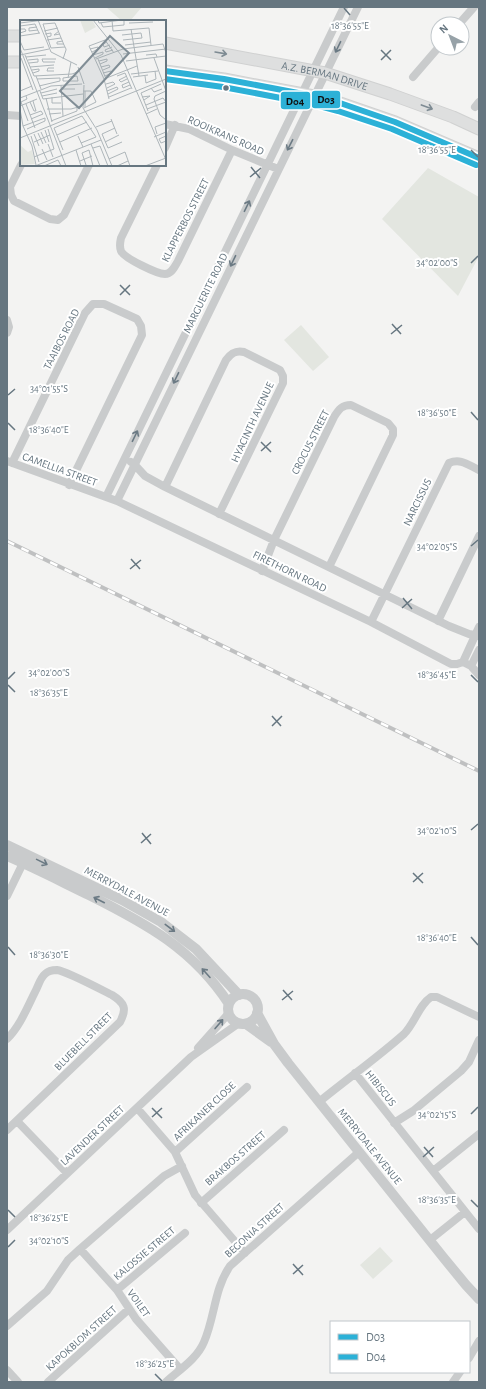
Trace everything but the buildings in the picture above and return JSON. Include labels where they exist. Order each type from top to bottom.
[{"type":"main road","points":[[7,36],[20,36]]},
{"type":"main road","name":"A.Z. BERMAN DRIVE","points":[[166,43],[325,73],[390,94],[453,117],[479,129]]},
{"type":"main road","points":[[7,62],[20,62]]},
{"type":"main road","name":"A.Z. BERMAN DRIVE","points":[[166,71],[224,79],[314,96],[359,109],[395,122],[479,158]]},
{"type":"street","name":"MARGUERITE ROAD","points":[[106,497],[344,7]]},
{"type":"street","name":"MARGUERITE ROAD","points":[[117,501],[358,7]]},
{"type":"street","points":[[466,16],[474,7]]},
{"type":"street","points":[[413,77],[431,56]]},
{"type":"street","points":[[7,115],[20,116]]},
{"type":"street","name":"ROOIKRANS ROAD","points":[[166,124],[189,129],[232,150],[278,169]]},
{"type":"street","points":[[166,146],[175,126]]},
{"type":"street","name":"KLAPPERBOS STREET","points":[[156,166],[121,238],[119,246],[121,252],[126,257],[166,274],[170,272],[178,261],[232,150]]},
{"type":"street","points":[[20,166],[10,187],[14,202],[50,219],[58,220],[64,215],[88,166]]},
{"type":"street","name":"TAAIBOS ROAD","points":[[10,462],[85,313],[93,304],[104,304],[137,319],[141,326],[142,335],[69,484]]},
{"type":"street","points":[[7,320],[9,327],[7,333]]},
{"type":"street","name":"HYACINTH AVENUE","points":[[165,487],[226,360],[234,352],[240,350],[280,370],[283,376],[283,383],[219,514]]},
{"type":"street","name":"CROCUS STREET","points":[[262,571],[274,540],[334,416],[340,408],[345,405],[351,405],[358,407],[388,423],[393,429],[393,435],[329,567]]},
{"type":"street","name":"FIRETHORN ROAD","points":[[124,459],[134,464],[145,476],[219,514],[466,633],[478,633]]},
{"type":"street","name":"NARCISSUS","points":[[371,622],[449,463],[455,460],[461,461],[479,470]]},
{"type":"street","name":"CAMELLIA STREET","points":[[10,462],[106,497]]},
{"type":"street","name":"FIRETHORN ROAD","points":[[106,497],[371,622],[451,664],[463,662]]},
{"type":"street","points":[[438,620],[479,536]]},
{"type":"street","points":[[478,633],[463,662],[471,666],[479,675]]},
{"type":"street","points":[[471,666],[479,650]]},
{"type":"street","name":"MERRYDALE AVENUE","points":[[7,845],[122,900],[161,922],[190,944],[239,995]]},
{"type":"street","name":"MERRYDALE AVENUE","points":[[7,856],[123,913],[156,931],[190,957],[213,981],[229,1009]]},
{"type":"street","points":[[7,896],[23,863]]},
{"type":"street","points":[[122,900],[123,913]]},
{"type":"street","name":"BLUEBELL STREET","points":[[7,1039],[24,1015],[43,977],[52,970],[62,971],[112,995],[121,1002],[125,1012],[120,1022],[7,1130]]},
{"type":"street","points":[[244,994],[252,998],[257,1005],[257,1013],[253,1020],[243,1023],[235,1021],[229,1009],[235,997],[244,994]]},
{"type":"street","name":"HIBISCUS","points":[[319,1102],[405,1033],[416,1018],[425,1001],[431,997],[437,997],[479,1017]]},
{"type":"street","name":"LAVENDER STREET","points":[[7,1230],[191,1057],[229,1009]]},
{"type":"street","name":"MERRYDALE AVENUE","points":[[257,1013],[274,1044],[319,1102],[455,1273],[479,1298]]},
{"type":"street","name":"MERRYDALE AVENUE","points":[[243,1023],[274,1044]]},
{"type":"street","name":"LAVENDER STREET","points":[[191,1057],[243,1023]]},
{"type":"street","points":[[394,1123],[413,1111],[461,1071],[469,1062],[479,1040]]},
{"type":"street","name":"HIBISCUS","points":[[355,1073],[479,1230]]},
{"type":"street","name":"AFRIKANER CLOSE","points":[[175,1152],[247,1087]]},
{"type":"street","points":[[137,1108],[175,1152],[190,1186],[201,1203],[245,1253]]},
{"type":"street","points":[[17,1121],[68,1172]]},
{"type":"street","name":"BRAKBOS STREET","points":[[201,1203],[284,1130]]},
{"type":"street","points":[[433,1171],[479,1134]]},
{"type":"street","name":"BEGONIA STREET","points":[[166,1382],[196,1355],[204,1342],[220,1284],[230,1266],[359,1152]]},
{"type":"street","points":[[7,1326],[47,1291],[68,1260],[80,1249],[164,1176],[182,1166]]},
{"type":"street","points":[[430,1240],[465,1212]]},
{"type":"street","name":"KALOSSIE STREET","points":[[117,1290],[185,1233]]},
{"type":"street","name":"VOILET","points":[[80,1249],[117,1290],[136,1319],[180,1368]]},
{"type":"street","name":"KAPOKBLOM STREET","points":[[48,1382],[129,1309]]},
{"type":"street","points":[[470,1356],[479,1341]]},
{"type":"street","points":[[7,1370],[18,1382]]},
{"type":"street","points":[[454,1382],[459,1373]]},
{"type":"shaded area","points":[[106,7],[142,7],[131,20],[121,20]]},
{"type":"shaded area","points":[[428,168],[479,197],[479,256],[458,296],[382,219]]},
{"type":"shaded area","points":[[301,325],[329,357],[313,371],[284,340]]},
{"type":"shaded area","points":[[380,1247],[393,1261],[373,1279],[360,1265]]},
{"type":"railway","points":[[7,541],[479,771]]},
{"type":"transit line","name":"D03","points":[[166,71],[224,79],[314,96],[340,103],[395,122],[479,158]]},
{"type":"transit line","name":"D04","points":[[166,79],[223,87],[312,104],[338,111],[392,129],[476,165]]}]
